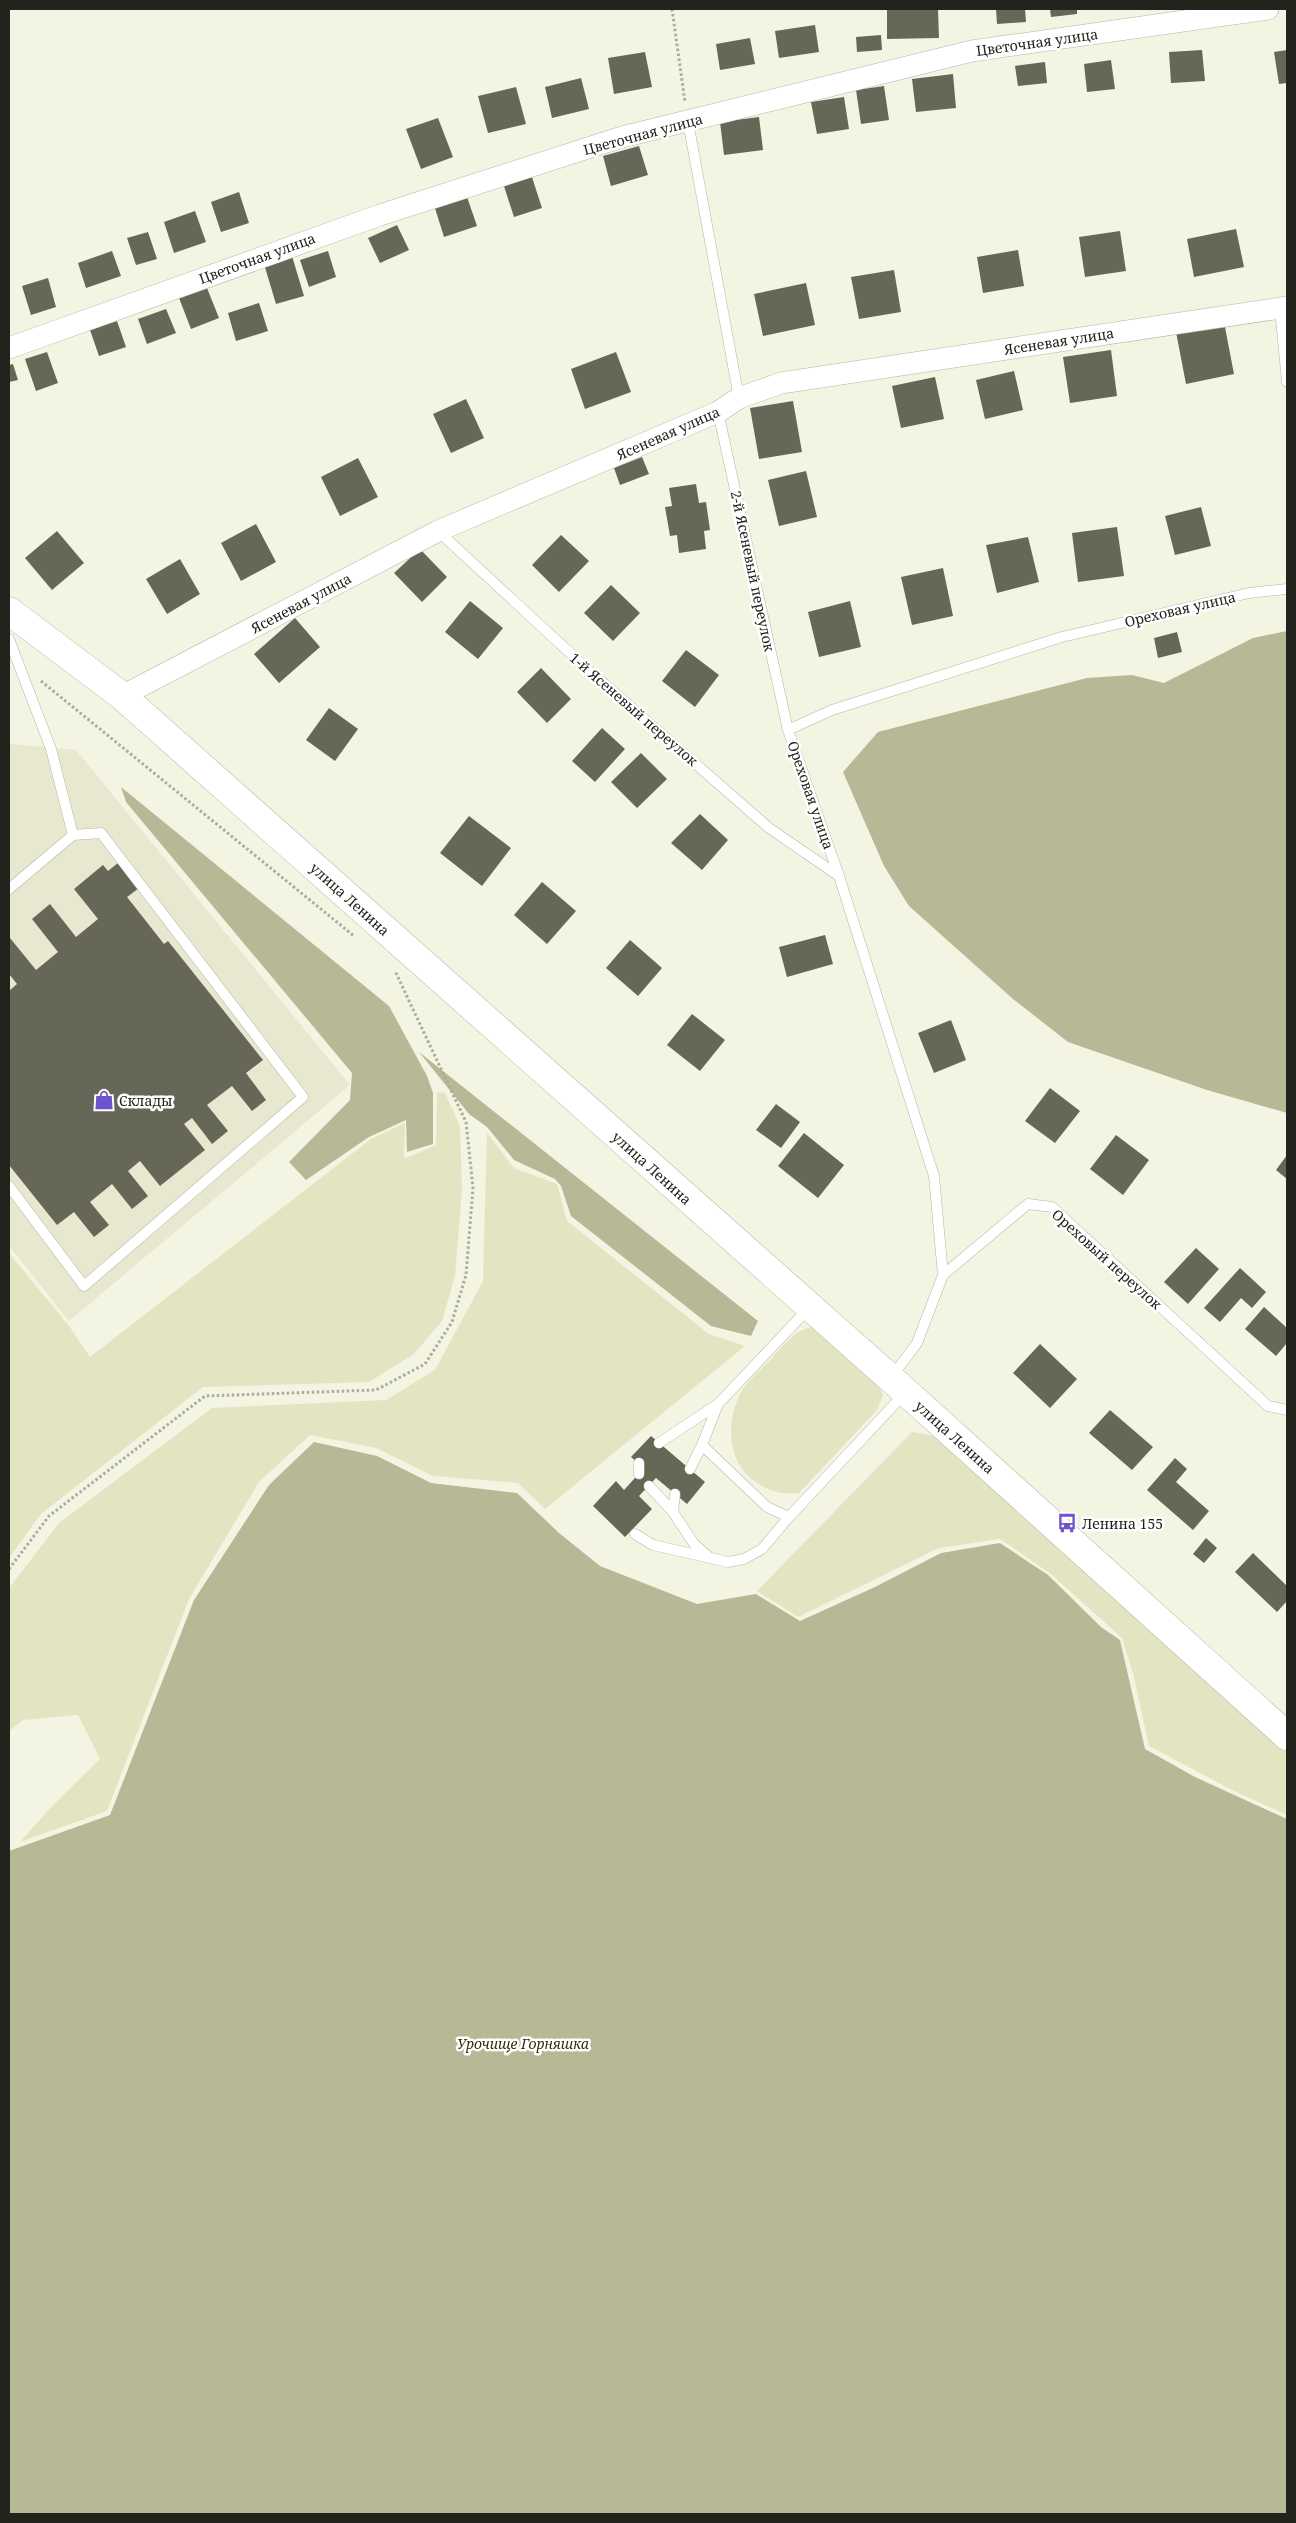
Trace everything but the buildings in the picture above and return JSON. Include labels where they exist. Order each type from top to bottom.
[{"type":"main road","name":"улица Ленина","points":[[9,611],[122,696],[898,1386],[1287,1736]]},
{"type":"street","name":"Цветочная улица","points":[[9,348],[380,215],[622,137],[972,51],[1268,9]]},
{"type":"street","name":"Ясеневая улица","points":[[122,696],[438,531],[718,412],[739,398],[781,383],[1284,307]]},
{"type":"lane","points":[[688,122],[739,398]]},
{"type":"lane","points":[[1284,307],[1287,382]]},
{"type":"lane","name":"2-й Ясеневый переулок","points":[[718,412],[788,730]]},
{"type":"lane","name":"1-й Ясеневый переулок","points":[[438,531],[594,675],[762,821],[839,876]]},
{"type":"lane","name":"Ореховая улица","points":[[943,1275],[934,1176],[839,876],[788,730],[832,710],[1062,637],[1249,593],[1287,589]]},
{"type":"lane","points":[[9,639],[51,749],[73,835]]},
{"type":"lane","points":[[9,889],[73,835],[101,833],[303,1097],[84,1286],[9,1186]]},
{"type":"lane","name":"Ореховый переулок","points":[[635,1534],[653,1545],[728,1562],[744,1559],[762,1549],[898,1386],[943,1275],[1028,1204],[1052,1207],[1268,1406],[1287,1410]]},
{"type":"lane","points":[[659,1443],[718,1404],[809,1308]]},
{"type":"lane","points":[[690,1469],[702,1445],[718,1404]]},
{"type":"lane","points":[[702,1445],[767,1507],[789,1517]]},
{"type":"lane","points":[[649,1486],[673,1512],[694,1544],[710,1559]]},
{"type":"lane","points":[[673,1512],[675,1494]]},
{"type":"path","points":[[672,9],[688,122]]},
{"type":"shaded area","points":[[9,744],[76,750],[350,1085],[69,1321],[9,1246]]},
{"type":"shaded area","points":[[437,1092],[445,1093],[460,1126],[462,1190],[455,1276],[442,1321],[414,1354],[369,1382],[203,1387],[41,1514],[9,1558],[9,1253],[69,1326],[90,1357],[371,1139],[405,1123],[404,1159],[436,1145]]},
{"type":"shaded area","points":[[487,1133],[514,1168],[557,1184],[567,1221],[709,1334],[745,1346],[545,1509],[518,1483],[433,1476],[376,1448],[310,1435],[259,1482],[189,1599],[107,1811],[20,1842],[53,1805],[100,1759],[78,1715],[23,1720],[9,1731],[9,1588],[59,1523],[212,1408],[386,1400],[435,1370],[483,1281]]},
{"type":"shaded area","points":[[814,1326],[877,1381],[883,1395],[877,1410],[799,1493],[780,1493],[764,1487],[753,1480],[737,1461],[731,1437],[733,1412],[743,1389],[753,1377],[790,1338],[806,1328]]},
{"type":"shaded area","points":[[912,1432],[934,1436],[1287,1747],[1287,1815],[1234,1791],[1149,1746],[1134,1677],[1122,1638],[1051,1574],[1000,1539],[939,1548],[798,1617],[757,1591]]},
{"type":"green space","points":[[1287,631],[1287,1113],[1207,1090],[1068,1042],[1013,999],[909,906],[884,866],[843,772],[878,732],[1087,678],[1132,675],[1164,683],[1253,638]]},
{"type":"green space","points":[[121,787],[389,1006],[427,1076],[433,1093],[433,1144],[407,1152],[406,1120],[369,1137],[306,1180],[289,1162],[350,1100],[352,1073],[126,802]]},
{"type":"green space","points":[[419,1052],[758,1321],[751,1336],[711,1326],[571,1216],[561,1186],[555,1179],[514,1160],[487,1127],[469,1114]]},
{"type":"green space","name":"Урочище Горняшка","points":[[314,1442],[377,1456],[431,1483],[517,1493],[559,1533],[600,1566],[697,1604],[756,1594],[800,1621],[875,1587],[941,1553],[1000,1543],[1048,1575],[1101,1627],[1120,1640],[1145,1749],[1195,1777],[1287,1819],[1287,2514],[9,2514],[9,1851],[110,1815],[194,1600],[269,1485]]},
{"type":"place","name":"Склады","points":[[104,1100]]},
{"type":"place","name":"Ленина 155","points":[[1067,1523]]}]
